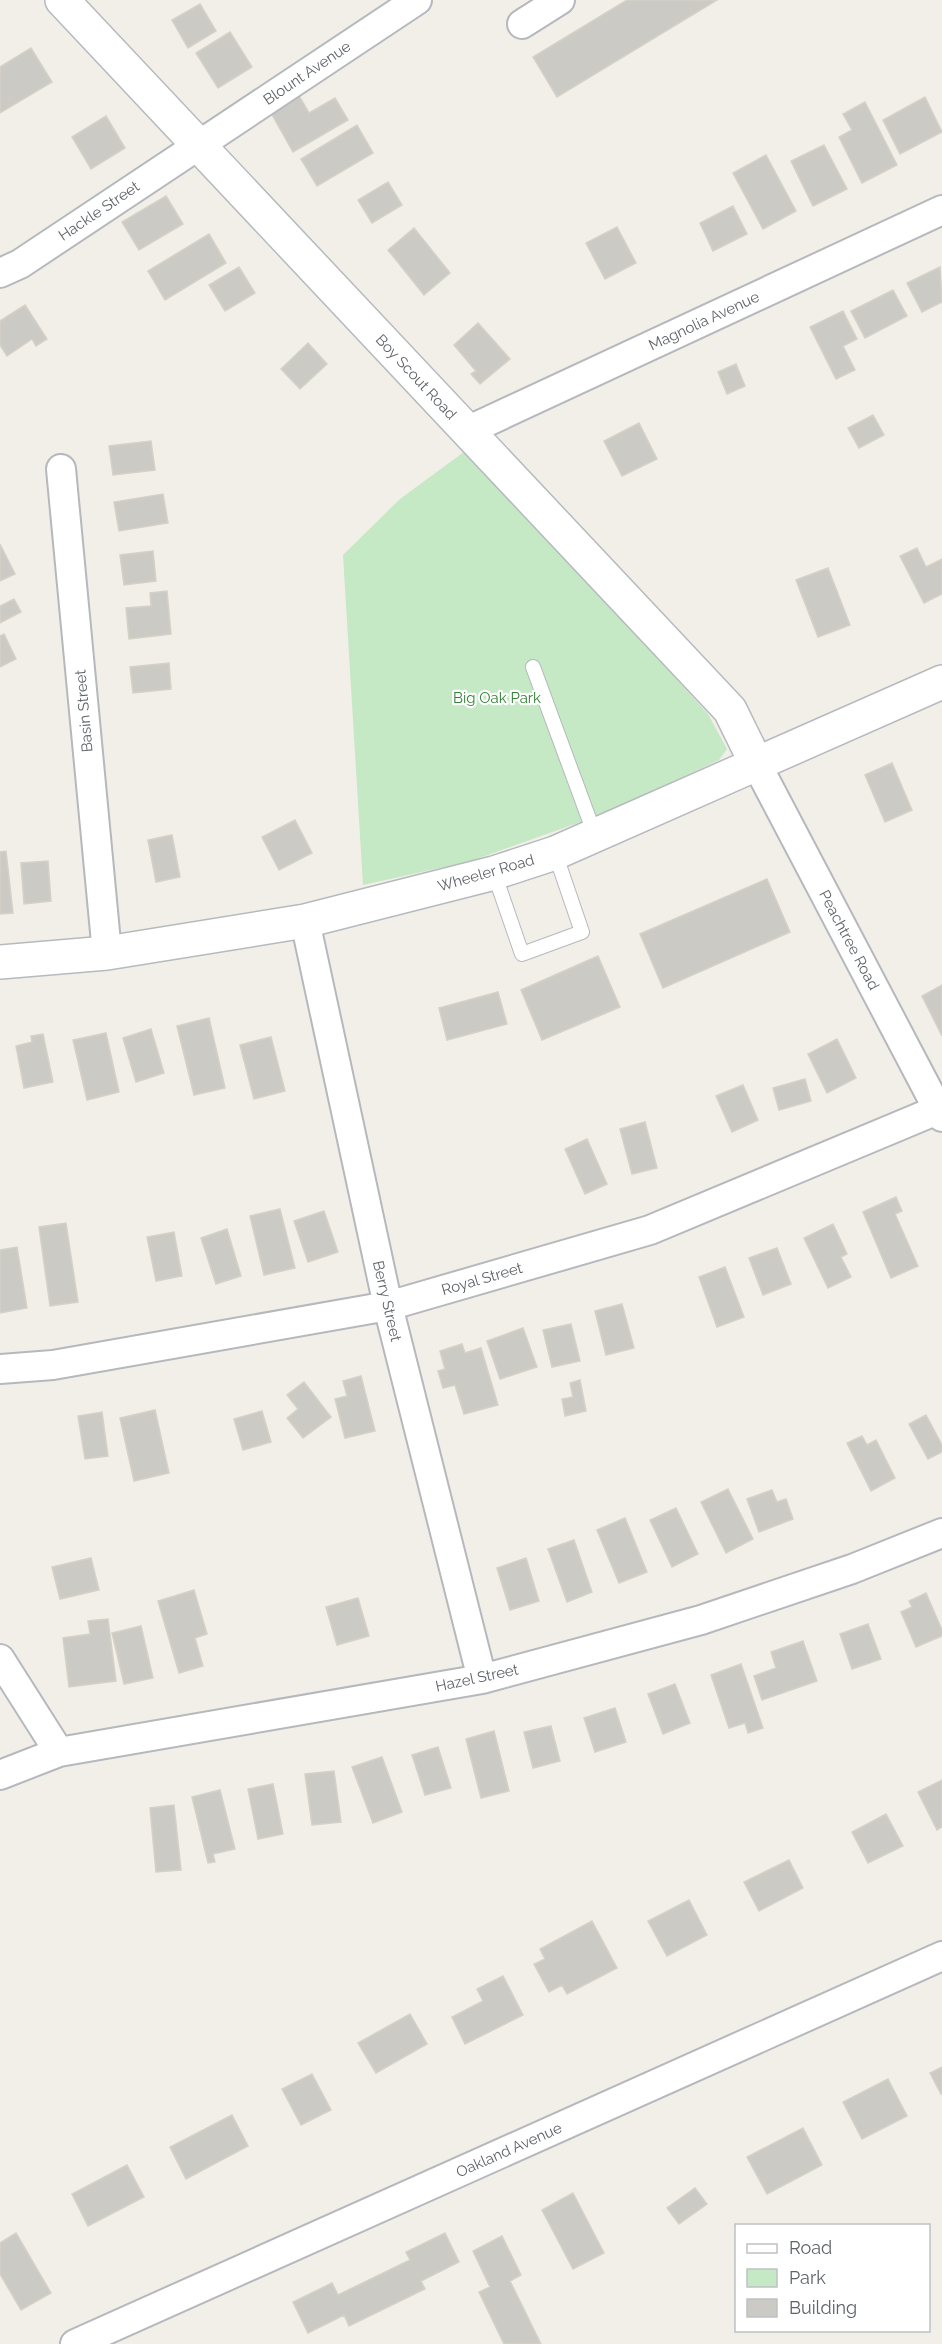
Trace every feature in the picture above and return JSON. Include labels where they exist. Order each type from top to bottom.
[{"type":"street","name":"Boy Scout Road","points":[[62,0],[730,710],[756,763]]},
{"type":"street","name":"Blount Avenue","points":[[197,146],[417,0]]},
{"type":"street","points":[[522,24],[560,0]]},
{"type":"street","name":"Hackle Street","points":[[0,273],[20,264],[197,146]]},
{"type":"street","name":"Magnolia Avenue","points":[[467,431],[942,210]]},
{"type":"street","name":"Basin Street","points":[[61,469],[106,953]]},
{"type":"street","name":"Wheeler Road","points":[[0,962],[106,953],[305,921],[494,873],[555,853],[942,682]]},
{"type":"street","name":"Peachtree Road","points":[[756,763],[941,1112]]},
{"type":"street","name":"Berry Street","points":[[305,921],[388,1306],[482,1679]]},
{"type":"street","name":"Royal Street","points":[[0,1369],[53,1365],[388,1306],[650,1230],[941,1112]]},
{"type":"street","name":"Hazel Street","points":[[0,1775],[59,1752],[482,1679],[701,1620],[852,1569],[942,1533]]},
{"type":"street","points":[[0,1659],[59,1752]]},
{"type":"street","name":"Oakland Avenue","points":[[75,2344],[942,1956]]},
{"type":"lane","points":[[533,667],[596,835]]},
{"type":"lane","points":[[494,873],[522,954],[582,932],[555,853]]},
{"type":"green space","name":"Big Oak Park","points":[[468,449],[708,714],[727,749],[719,760],[603,814],[471,861],[363,885],[343,555],[400,499]]},
{"type":"building","points":[[627,0],[717,0],[557,97],[533,57]]},
{"type":"building","points":[[200,4],[216,31],[188,48],[172,20]]},
{"type":"building","points":[[230,32],[252,67],[218,88],[196,53]]},
{"type":"building","points":[[31,48],[52,82],[0,113],[0,67]]},
{"type":"building","points":[[298,94],[309,113],[335,98],[348,120],[293,152],[270,111]]},
{"type":"building","points":[[925,97],[942,132],[900,154],[883,120]]},
{"type":"building","points":[[865,102],[897,165],[862,183],[839,137],[852,130],[843,114]]},
{"type":"building","points":[[106,116],[125,148],[91,169],[72,137]]},
{"type":"building","points":[[357,125],[373,153],[317,186],[301,159]]},
{"type":"building","points":[[824,145],[847,189],[813,206],[791,161]]},
{"type":"building","points":[[766,155],[796,211],[763,229],[733,173]]},
{"type":"building","points":[[388,182],[402,205],[372,223],[358,200]]},
{"type":"building","points":[[166,196],[183,224],[139,250],[122,222]]},
{"type":"building","points":[[733,206],[747,234],[713,251],[700,223]]},
{"type":"building","points":[[617,227],[636,263],[605,279],[586,243]]},
{"type":"building","points":[[414,228],[450,273],[424,295],[388,250]]},
{"type":"building","points":[[209,234],[226,263],[165,300],[148,271]]},
{"type":"building","points":[[239,267],[255,293],[225,311],[209,285]]},
{"type":"building","points":[[940,267],[942,302],[922,312],[907,283]]},
{"type":"building","points":[[893,290],[907,316],[865,338],[851,311]]},
{"type":"building","points":[[25,305],[47,339],[36,346],[32,339],[7,356],[0,345],[0,321]]},
{"type":"building","points":[[843,311],[857,339],[843,346],[855,370],[836,379],[810,327]]},
{"type":"building","points":[[478,323],[510,359],[480,384],[471,374],[476,371],[454,345]]},
{"type":"building","points":[[308,343],[327,364],[300,389],[281,369]]},
{"type":"building","points":[[736,364],[745,386],[727,394],[718,372]]},
{"type":"building","points":[[873,415],[884,435],[859,448],[848,428]]},
{"type":"building","points":[[639,423],[657,459],[622,476],[604,441]]},
{"type":"building","points":[[151,441],[155,470],[113,475],[109,446]]},
{"type":"building","points":[[163,494],[168,523],[119,531],[114,502]]},
{"type":"building","points":[[0,544],[15,574],[0,581]]},
{"type":"building","points":[[917,548],[926,567],[942,559],[942,594],[924,603],[900,556]]},
{"type":"building","points":[[153,551],[156,581],[124,585],[120,555]]},
{"type":"building","points":[[828,568],[850,625],[818,637],[796,580]]},
{"type":"building","points":[[167,591],[171,634],[129,639],[126,608],[151,606],[150,593]]},
{"type":"building","points":[[14,599],[21,612],[0,623],[0,606]]},
{"type":"building","points":[[4,634],[16,659],[0,667],[0,636]]},
{"type":"building","points":[[169,663],[171,689],[133,693],[130,667]]},
{"type":"building","points":[[892,763],[912,810],[885,822],[865,775]]},
{"type":"building","points":[[295,820],[312,853],[279,870],[262,837]]},
{"type":"building","points":[[172,835],[180,877],[156,882],[148,840]]},
{"type":"building","points":[[6,851],[13,913],[0,914],[0,852]]},
{"type":"building","points":[[48,861],[51,901],[24,904],[21,863]]},
{"type":"building","points":[[767,879],[790,932],[663,988],[640,934]]},
{"type":"building","points":[[598,956],[620,1007],[542,1040],[521,990]]},
{"type":"building","points":[[942,985],[942,1036],[922,996]]},
{"type":"building","points":[[498,992],[507,1024],[447,1040],[439,1008]]},
{"type":"building","points":[[209,1018],[225,1088],[194,1095],[177,1026]]},
{"type":"building","points":[[151,1029],[164,1073],[136,1082],[123,1038]]},
{"type":"building","points":[[106,1033],[119,1092],[87,1100],[73,1040]]},
{"type":"building","points":[[43,1034],[53,1082],[24,1088],[16,1046],[32,1042],[31,1036]]},
{"type":"building","points":[[271,1037],[285,1091],[254,1099],[240,1045]]},
{"type":"building","points":[[837,1039],[856,1078],[827,1093],[808,1054]]},
{"type":"building","points":[[805,1079],[811,1101],[779,1110],[773,1088]]},
{"type":"building","points":[[743,1085],[758,1120],[732,1132],[716,1096]]},
{"type":"building","points":[[645,1122],[657,1168],[632,1174],[620,1129]]},
{"type":"building","points":[[587,1139],[607,1184],[585,1194],[565,1149]]},
{"type":"building","points":[[896,1197],[902,1211],[895,1214],[918,1266],[891,1278],[863,1212]]},
{"type":"building","points":[[280,1209],[295,1268],[264,1275],[250,1216]]},
{"type":"building","points":[[324,1211],[338,1252],[308,1262],[294,1221]]},
{"type":"building","points":[[66,1223],[78,1302],[50,1306],[39,1227]]},
{"type":"building","points":[[833,1224],[847,1254],[841,1257],[851,1277],[828,1288],[804,1238]]},
{"type":"building","points":[[227,1229],[241,1276],[216,1284],[201,1238]]},
{"type":"building","points":[[174,1232],[182,1276],[156,1281],[147,1237]]},
{"type":"building","points":[[17,1247],[27,1308],[0,1313],[0,1250]]},
{"type":"building","points":[[777,1248],[791,1284],[763,1295],[749,1258]]},
{"type":"building","points":[[725,1267],[744,1317],[717,1327],[699,1277]]},
{"type":"building","points":[[622,1304],[634,1348],[606,1355],[595,1311]]},
{"type":"building","points":[[571,1324],[580,1361],[552,1367],[543,1330]]},
{"type":"building","points":[[523,1328],[537,1367],[500,1379],[487,1341]]},
{"type":"building","points":[[462,1344],[465,1353],[481,1348],[498,1405],[464,1414],[455,1385],[443,1388],[438,1371],[445,1369],[440,1351]]},
{"type":"building","points":[[361,1376],[375,1431],[345,1438],[335,1399],[347,1396],[343,1381]]},
{"type":"building","points":[[580,1380],[586,1411],[565,1416],[562,1399],[573,1397],[570,1383]]},
{"type":"building","points":[[304,1382],[331,1417],[303,1438],[287,1418],[298,1409],[287,1395]]},
{"type":"building","points":[[155,1410],[169,1473],[134,1481],[120,1418]]},
{"type":"building","points":[[262,1411],[271,1442],[243,1450],[234,1419]]},
{"type":"building","points":[[102,1412],[108,1456],[85,1459],[78,1416]]},
{"type":"building","points":[[926,1415],[942,1445],[942,1452],[928,1459],[909,1424]]},
{"type":"building","points":[[862,1436],[867,1445],[876,1440],[895,1478],[871,1491],[847,1443]]},
{"type":"building","points":[[728,1489],[753,1539],[726,1553],[701,1502]]},
{"type":"building","points":[[772,1490],[777,1502],[786,1499],[793,1519],[759,1532],[747,1499]]},
{"type":"building","points":[[676,1508],[698,1554],[672,1567],[650,1520]]},
{"type":"building","points":[[625,1518],[647,1572],[619,1583],[597,1530]]},
{"type":"building","points":[[574,1540],[592,1592],[567,1602],[548,1549]]},
{"type":"building","points":[[91,1558],[99,1590],[60,1599],[52,1567]]},
{"type":"building","points":[[526,1558],[539,1601],[510,1610],[497,1568]]},
{"type":"building","points":[[194,1590],[207,1634],[195,1638],[203,1666],[179,1673],[158,1601]]},
{"type":"building","points":[[926,1593],[942,1630],[942,1636],[916,1647],[901,1612],[912,1607],[909,1601]]},
{"type":"building","points":[[358,1598],[369,1636],[337,1645],[326,1607]]},
{"type":"building","points":[[108,1619],[116,1681],[69,1687],[63,1638],[90,1634],[88,1621]]},
{"type":"building","points":[[868,1624],[881,1659],[852,1669],[840,1634]]},
{"type":"building","points":[[141,1626],[153,1678],[124,1684],[112,1633]]},
{"type":"building","points":[[803,1641],[817,1681],[762,1700],[754,1676],[776,1668],[771,1652]]},
{"type":"building","points":[[741,1664],[763,1728],[748,1733],[745,1723],[729,1728],[711,1675]]},
{"type":"building","points":[[675,1684],[690,1723],[663,1734],[648,1694]]},
{"type":"building","points":[[615,1708],[626,1742],[595,1752],[584,1718]]},
{"type":"building","points":[[551,1726],[560,1761],[533,1768],[524,1732]]},
{"type":"building","points":[[494,1731],[509,1791],[481,1798],[466,1739]]},
{"type":"building","points":[[438,1747],[451,1788],[425,1795],[412,1755]]},
{"type":"building","points":[[382,1757],[402,1812],[373,1823],[352,1767]]},
{"type":"building","points":[[334,1771],[341,1822],[312,1825],[305,1774]]},
{"type":"building","points":[[942,1780],[942,1827],[937,1830],[918,1792]]},
{"type":"building","points":[[273,1784],[283,1834],[258,1839],[248,1789]]},
{"type":"building","points":[[220,1790],[235,1849],[213,1854],[215,1862],[208,1863],[192,1797]]},
{"type":"building","points":[[174,1805],[181,1870],[156,1872],[150,1808]]},
{"type":"building","points":[[886,1814],[903,1846],[868,1863],[852,1832]]},
{"type":"building","points":[[789,1860],[803,1888],[759,1911],[744,1882]]},
{"type":"building","points":[[689,1900],[707,1935],[667,1956],[648,1921]]},
{"type":"building","points":[[592,1921],[617,1968],[567,1994],[562,1985],[549,1992],[534,1964],[545,1959],[540,1949]]},
{"type":"building","points":[[503,1976],[523,2015],[465,2044],[452,2017],[483,2001],[477,1989]]},
{"type":"building","points":[[410,2014],[427,2044],[376,2073],[358,2043]]},
{"type":"building","points":[[942,2067],[942,2093],[941,2094],[930,2073]]},
{"type":"building","points":[[312,2074],[331,2110],[301,2125],[282,2089]]},
{"type":"building","points":[[888,2079],[907,2116],[862,2139],[843,2102]]},
{"type":"building","points":[[232,2115],[248,2146],[186,2179],[170,2147]]},
{"type":"building","points":[[803,2128],[822,2165],[767,2194],[747,2157]]},
{"type":"building","points":[[127,2165],[144,2197],[88,2226],[72,2194]]},
{"type":"building","points":[[695,2188],[707,2204],[679,2224],[667,2208]]},
{"type":"building","points":[[573,2193],[604,2253],[573,2269],[542,2210]]},
{"type":"building","points":[[16,2233],[51,2293],[21,2310],[0,2274],[0,2243]]},
{"type":"building","points":[[445,2233],[459,2262],[421,2281],[425,2289],[349,2326],[344,2315],[308,2333],[293,2302],[332,2283],[338,2295],[410,2260],[406,2252]]},
{"type":"building","points":[[502,2236],[521,2275],[510,2281],[541,2344],[504,2344],[479,2292],[490,2287],[473,2251]]}]
